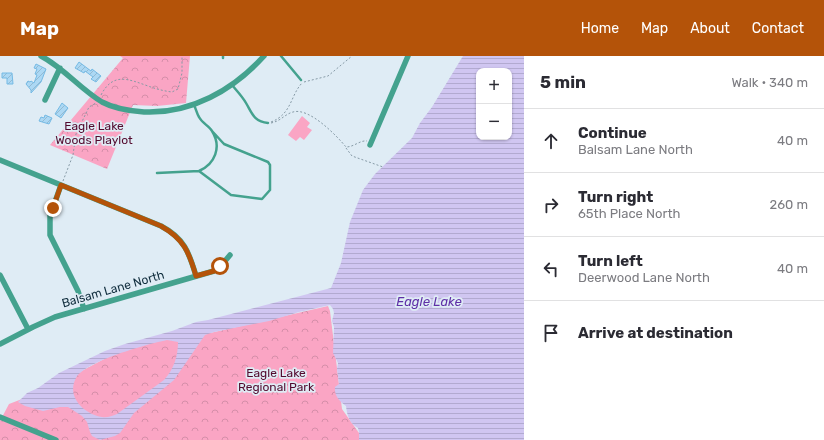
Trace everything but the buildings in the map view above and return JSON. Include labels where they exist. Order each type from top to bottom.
[{"type":"street","points":[[41,56],[60,68],[98,99],[110,106],[134,111],[159,112],[185,108],[209,98],[248,72],[264,56]]},
{"type":"street","points":[[371,143],[408,56]]},
{"type":"street","points":[[45,100],[60,68]]},
{"type":"street","points":[[0,160],[170,231],[178,237],[186,248],[196,276]]},
{"type":"street","points":[[61,185],[50,216],[50,235],[73,280],[84,309]]},
{"type":"street","name":"Balsam Lane North","points":[[0,344],[55,317],[214,271],[230,255]]},
{"type":"street","points":[[0,275],[28,329]]},
{"type":"street","points":[[0,418],[56,440]]},
{"type":"lane","points":[[281,56],[302,81]]},
{"type":"lane","points":[[231,84],[246,102],[251,114],[262,123],[268,123]]},
{"type":"lane","points":[[194,105],[200,118],[224,144],[268,162],[270,165],[270,190],[262,199],[231,195],[199,171]]},
{"type":"lane","points":[[157,173],[199,171],[204,168],[214,158],[218,149],[212,131]]},
{"type":"path","points":[[61,185],[73,155],[76,134],[89,107],[96,103],[105,88],[114,80],[125,78],[172,92],[178,89],[182,73],[182,56]]},
{"type":"path","points":[[268,123],[277,119],[288,108],[302,81],[328,76],[352,56]]},
{"type":"path","points":[[268,123],[277,121],[294,111],[306,113],[315,118],[328,129],[346,147],[352,156],[383,167]]},
{"type":"path","points":[[346,147],[351,147],[364,140],[371,143]]},
{"type":"green space","name":"Eagle Lake Woods Playlot","points":[[120,56],[190,56],[186,103],[157,106],[133,105],[107,169],[50,145],[123,58]]},
{"type":"green space","points":[[93,108],[118,117],[119,120],[105,147],[92,145],[82,129],[90,111]]},
{"type":"green space","points":[[302,116],[310,123],[307,127],[312,130],[304,140],[300,137],[296,141],[288,135]]},
{"type":"green space","name":"Eagle Lake Regional Park","points":[[328,306],[330,311],[342,409],[359,433],[359,440],[0,440],[0,421],[9,404],[48,389],[119,351],[181,333],[210,333]]},
{"type":"water","name":"Eagle Lake","points":[[463,56],[524,56],[524,440],[359,440],[358,428],[348,416],[346,406],[339,400],[335,393],[335,387],[339,384],[337,369],[338,363],[333,353],[334,327],[332,321],[334,313],[330,305],[269,321],[205,335],[174,380],[134,413],[120,433],[115,436],[100,440],[92,436],[87,422],[82,416],[68,407],[60,407],[43,411],[25,406],[18,402],[27,393],[38,388],[59,373],[105,351],[172,331],[196,322],[331,288],[341,263],[350,222],[363,190],[375,174],[412,138],[420,123],[432,107]],"holes":[[[167,340],[178,342],[175,362],[164,380],[117,414],[102,417],[89,412],[78,404],[73,392],[76,378],[91,365],[146,345]]]},
{"type":"route","points":[[53,208],[61,185],[170,231],[184,244],[192,261],[196,276],[214,271],[220,266]]}]
